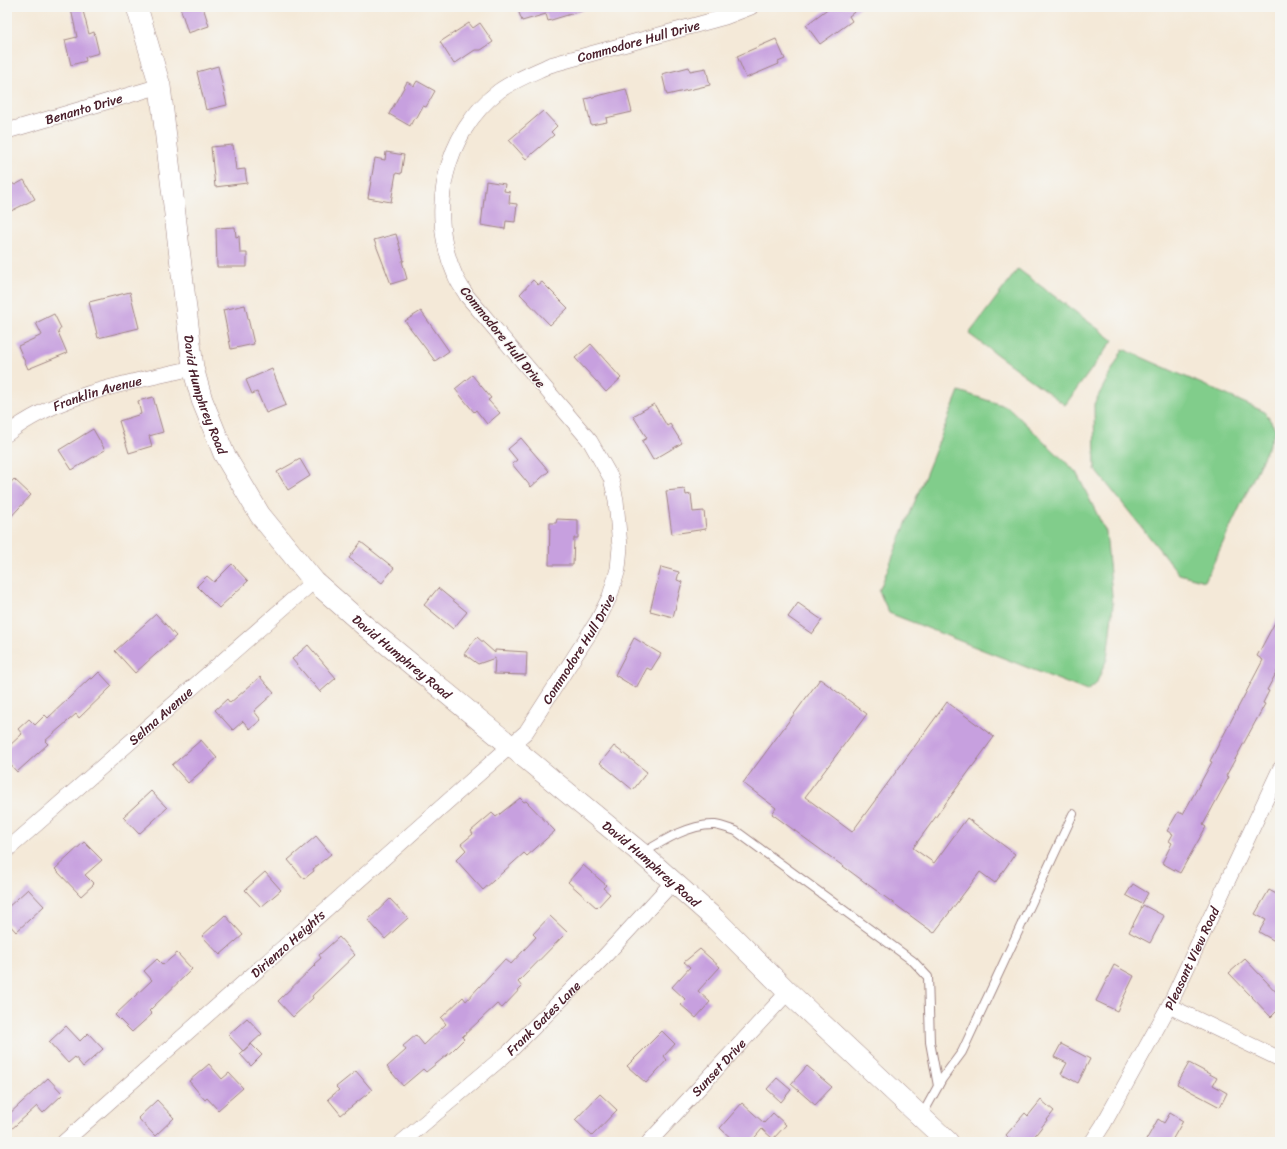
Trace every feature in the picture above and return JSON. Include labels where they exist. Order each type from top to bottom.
[{"type":"street","name":"David Humphrey Road","points":[[137,7],[160,86],[193,368],[202,400],[224,454],[260,515],[314,581],[365,626],[511,744],[642,854],[715,919],[788,992],[948,1142]]},
{"type":"street","name":"Commodore Hull Drive","points":[[511,744],[526,732],[598,620],[610,596],[618,569],[620,547],[616,500],[611,478],[590,441],[467,296],[455,276],[448,257],[442,230],[442,195],[449,164],[464,131],[486,103],[500,91],[523,77],[550,65],[682,30],[725,17],[751,7]]},
{"type":"street","name":"Benanto Drive","points":[[7,131],[160,86]]},
{"type":"street","name":"Franklin Avenue","points":[[7,434],[22,423],[80,395],[193,368]]},
{"type":"street","name":"Selma Avenue","points":[[7,850],[314,581]]},
{"type":"street","name":"Dirienzo Heights","points":[[64,1142],[511,744]]},
{"type":"street","name":"Pleasant View Road","points":[[1092,1142],[1104,1125],[1168,1006],[1279,774]]},
{"type":"street","name":"Frank Gates Lane","points":[[402,1142],[510,1051],[603,958],[673,882]]},
{"type":"street","name":"Sunset Drive","points":[[649,1142],[788,992]]},
{"type":"street","points":[[1168,1006],[1280,1059]]},
{"type":"lane","points":[[920,1117],[938,1086],[962,1052],[1073,814]]},
{"type":"lane","points":[[642,854],[664,840],[692,829],[715,825],[736,831],[913,961],[928,977],[930,1042],[938,1086]]},
{"type":"green space","points":[[1018,269],[1113,340],[1065,405],[969,334]]},
{"type":"green space","points":[[1123,349],[1265,412],[1276,430],[1205,581],[1179,574],[1095,469],[1094,404]]},
{"type":"green space","points":[[959,391],[1008,407],[1076,472],[1106,532],[1113,605],[1107,659],[1096,684],[1087,691],[889,613],[879,591]]},
{"type":"building","points":[[82,7],[89,34],[94,32],[99,53],[85,57],[86,61],[71,65],[65,40],[77,37],[71,9]]},
{"type":"building","points":[[180,7],[203,7],[209,26],[188,33]]},
{"type":"building","points":[[517,7],[584,7],[584,10],[548,21],[546,14],[522,21]]},
{"type":"building","points":[[830,7],[861,7],[849,16],[852,21],[820,44],[806,25]]},
{"type":"building","points":[[469,23],[473,28],[480,23],[493,42],[481,50],[475,50],[454,64],[440,42]]},
{"type":"building","points":[[776,39],[785,59],[778,62],[779,64],[746,78],[737,56]]},
{"type":"building","points":[[218,66],[227,105],[206,110],[197,72]]},
{"type":"building","points":[[689,67],[690,71],[706,68],[710,85],[667,95],[662,74]]},
{"type":"building","points":[[417,81],[435,91],[426,107],[423,106],[416,119],[414,118],[410,126],[389,114],[407,82],[414,86]]},
{"type":"building","points":[[626,89],[632,112],[606,118],[607,122],[591,125],[585,99]]},
{"type":"building","points":[[543,111],[557,126],[551,132],[554,135],[526,159],[509,140]]},
{"type":"building","points":[[233,145],[236,170],[245,169],[247,183],[215,187],[211,147]]},
{"type":"building","points":[[386,152],[404,155],[401,174],[396,173],[391,202],[368,198],[375,158],[385,160]]},
{"type":"building","points":[[7,180],[15,185],[24,180],[35,199],[7,213]]},
{"type":"building","points":[[486,181],[505,184],[504,191],[510,192],[509,203],[517,204],[515,222],[506,221],[505,229],[481,225]]},
{"type":"building","points":[[235,227],[236,237],[239,236],[240,253],[247,253],[247,267],[217,267],[216,228]]},
{"type":"building","points":[[396,234],[404,261],[402,261],[407,279],[391,284],[374,240]]},
{"type":"building","points":[[533,280],[538,285],[542,282],[568,308],[550,325],[520,294]]},
{"type":"building","points":[[130,292],[139,328],[98,338],[89,302]]},
{"type":"building","points":[[245,305],[254,344],[231,349],[223,310]]},
{"type":"building","points":[[421,311],[449,351],[435,361],[405,321]]},
{"type":"building","points":[[54,314],[61,328],[58,332],[67,353],[28,369],[18,346],[42,335],[36,323]]},
{"type":"building","points":[[591,344],[621,378],[606,392],[575,358]]},
{"type":"building","points":[[272,369],[286,405],[266,413],[257,392],[252,394],[246,380]]},
{"type":"building","points":[[472,375],[491,398],[488,400],[500,413],[487,424],[476,410],[474,412],[455,389]]},
{"type":"building","points":[[153,397],[163,432],[149,436],[152,446],[129,453],[119,421],[141,414],[138,401]]},
{"type":"building","points":[[654,404],[667,426],[670,424],[682,443],[653,460],[642,441],[647,438],[633,416]]},
{"type":"building","points":[[93,429],[105,450],[72,470],[59,450]]},
{"type":"building","points":[[521,438],[549,471],[531,487],[512,464],[517,460],[508,449]]},
{"type":"building","points":[[300,459],[310,476],[288,490],[277,472]]},
{"type":"building","points":[[14,479],[31,495],[7,521],[7,487]]},
{"type":"building","points":[[685,489],[686,495],[691,494],[693,512],[704,511],[706,529],[672,534],[666,491]]},
{"type":"building","points":[[557,519],[578,520],[578,538],[574,538],[573,565],[549,565],[550,523],[556,523]]},
{"type":"building","points":[[361,542],[394,568],[382,583],[349,558]]},
{"type":"building","points":[[232,564],[248,581],[219,608],[197,586],[207,576],[214,582]]},
{"type":"building","points":[[661,567],[679,572],[677,580],[682,582],[673,617],[650,611]]},
{"type":"building","points":[[438,588],[467,612],[453,629],[424,605]]},
{"type":"building","points":[[798,603],[822,620],[812,634],[788,617]]},
{"type":"building","points":[[1280,613],[1280,666],[1267,690],[1269,691],[1263,703],[1265,704],[1226,776],[1229,777],[1203,825],[1206,827],[1180,873],[1162,863],[1172,843],[1169,841],[1173,834],[1167,831],[1178,812],[1183,814],[1212,762],[1210,761],[1263,660],[1257,656]]},
{"type":"building","points":[[156,614],[176,636],[135,673],[115,651]]},
{"type":"building","points":[[477,637],[495,653],[495,650],[527,652],[526,675],[494,674],[495,658],[478,664],[464,654]]},
{"type":"building","points":[[634,638],[661,654],[651,670],[647,668],[636,688],[615,675]]},
{"type":"building","points":[[308,645],[336,678],[320,692],[292,659]]},
{"type":"building","points":[[99,672],[112,686],[79,718],[76,714],[45,741],[48,744],[17,772],[7,761],[7,748],[22,734],[18,729],[29,719],[35,725],[45,715],[48,718],[90,678],[92,679]]},
{"type":"building","points":[[260,677],[274,693],[254,711],[261,720],[250,729],[243,721],[233,730],[215,710],[227,699],[230,703]]},
{"type":"building","points":[[820,679],[867,714],[805,797],[852,832],[947,702],[994,737],[913,848],[934,863],[967,818],[1015,854],[995,883],[980,872],[934,933],[772,814],[776,808],[743,783]]},
{"type":"building","points":[[201,740],[217,758],[188,783],[172,765]]},
{"type":"building","points":[[614,746],[647,772],[633,790],[600,763]]},
{"type":"building","points":[[151,791],[167,808],[139,834],[123,817]]},
{"type":"building","points":[[520,798],[524,802],[526,801],[555,831],[527,856],[524,853],[483,890],[456,860],[466,850],[461,844],[473,834],[471,831],[492,813],[496,817]]},
{"type":"building","points":[[316,836],[331,854],[313,869],[314,871],[304,879],[288,860]]},
{"type":"building","points":[[84,842],[102,860],[85,875],[94,884],[81,896],[55,869]]},
{"type":"building","points":[[583,865],[606,885],[603,888],[610,894],[597,908],[568,882]]},
{"type":"building","points":[[265,872],[281,890],[261,907],[245,890]]},
{"type":"building","points":[[1133,884],[1148,893],[1142,904],[1126,895]]},
{"type":"building","points":[[28,889],[44,906],[16,932],[7,922],[7,908]]},
{"type":"building","points":[[1269,890],[1280,896],[1280,944],[1259,932],[1266,920],[1255,914]]},
{"type":"building","points":[[390,899],[408,918],[385,939],[368,920]]},
{"type":"building","points":[[1143,905],[1164,916],[1150,943],[1129,932]]},
{"type":"building","points":[[225,915],[243,935],[220,955],[202,936]]},
{"type":"building","points":[[550,916],[567,932],[518,982],[522,987],[502,1008],[497,1004],[462,1037],[464,1039],[452,1051],[426,1072],[423,1069],[403,1086],[387,1067],[406,1050],[403,1046],[416,1035],[424,1045],[446,1024],[441,1018],[463,997],[466,1001],[505,959],[511,964],[536,937],[533,934]]},
{"type":"building","points":[[339,937],[355,955],[312,996],[313,998],[293,1017],[278,1001],[315,965],[314,964],[321,958],[319,955]]},
{"type":"building","points":[[700,949],[720,967],[698,991],[710,1002],[696,1018],[680,1004],[685,999],[672,987],[690,967],[684,962]]},
{"type":"building","points":[[177,953],[192,969],[149,1011],[152,1014],[132,1032],[115,1015],[152,980],[144,971],[157,959],[163,965]]},
{"type":"building","points":[[1245,959],[1280,996],[1280,1008],[1271,1017],[1229,973]]},
{"type":"building","points":[[1114,965],[1134,976],[1117,1011],[1096,1001]]},
{"type":"building","points":[[247,1018],[262,1034],[243,1051],[228,1035]]},
{"type":"building","points":[[66,1026],[80,1041],[88,1033],[103,1049],[83,1067],[75,1057],[68,1063],[49,1042]]},
{"type":"building","points":[[662,1031],[675,1044],[664,1056],[667,1060],[646,1083],[627,1066]]},
{"type":"building","points":[[251,1044],[262,1055],[251,1066],[240,1054]]},
{"type":"building","points":[[1061,1044],[1090,1059],[1078,1083],[1061,1074],[1067,1063],[1054,1057]]},
{"type":"building","points":[[1189,1063],[1217,1078],[1213,1085],[1227,1093],[1220,1107],[1177,1084]]},
{"type":"building","points":[[209,1064],[222,1079],[229,1073],[243,1088],[218,1110],[207,1098],[205,1100],[189,1081]]},
{"type":"building","points":[[807,1066],[832,1087],[815,1105],[791,1084]]},
{"type":"building","points":[[356,1071],[372,1090],[341,1115],[328,1099],[339,1090],[336,1087]]},
{"type":"building","points":[[48,1078],[63,1094],[43,1113],[37,1106],[7,1133],[7,1116]]},
{"type":"building","points":[[777,1078],[791,1090],[781,1102],[767,1089]]},
{"type":"building","points":[[600,1094],[617,1110],[592,1136],[575,1120]]},
{"type":"building","points":[[157,1100],[174,1118],[155,1136],[138,1118]]},
{"type":"building","points":[[1041,1100],[1054,1111],[1030,1142],[1013,1142],[1006,1135],[1025,1113],[1028,1116]]},
{"type":"building","points":[[742,1103],[764,1123],[773,1113],[786,1125],[773,1139],[762,1129],[751,1142],[735,1142],[720,1128]]},
{"type":"building","points":[[1170,1113],[1183,1121],[1171,1142],[1145,1142],[1158,1119],[1164,1123]]}]
